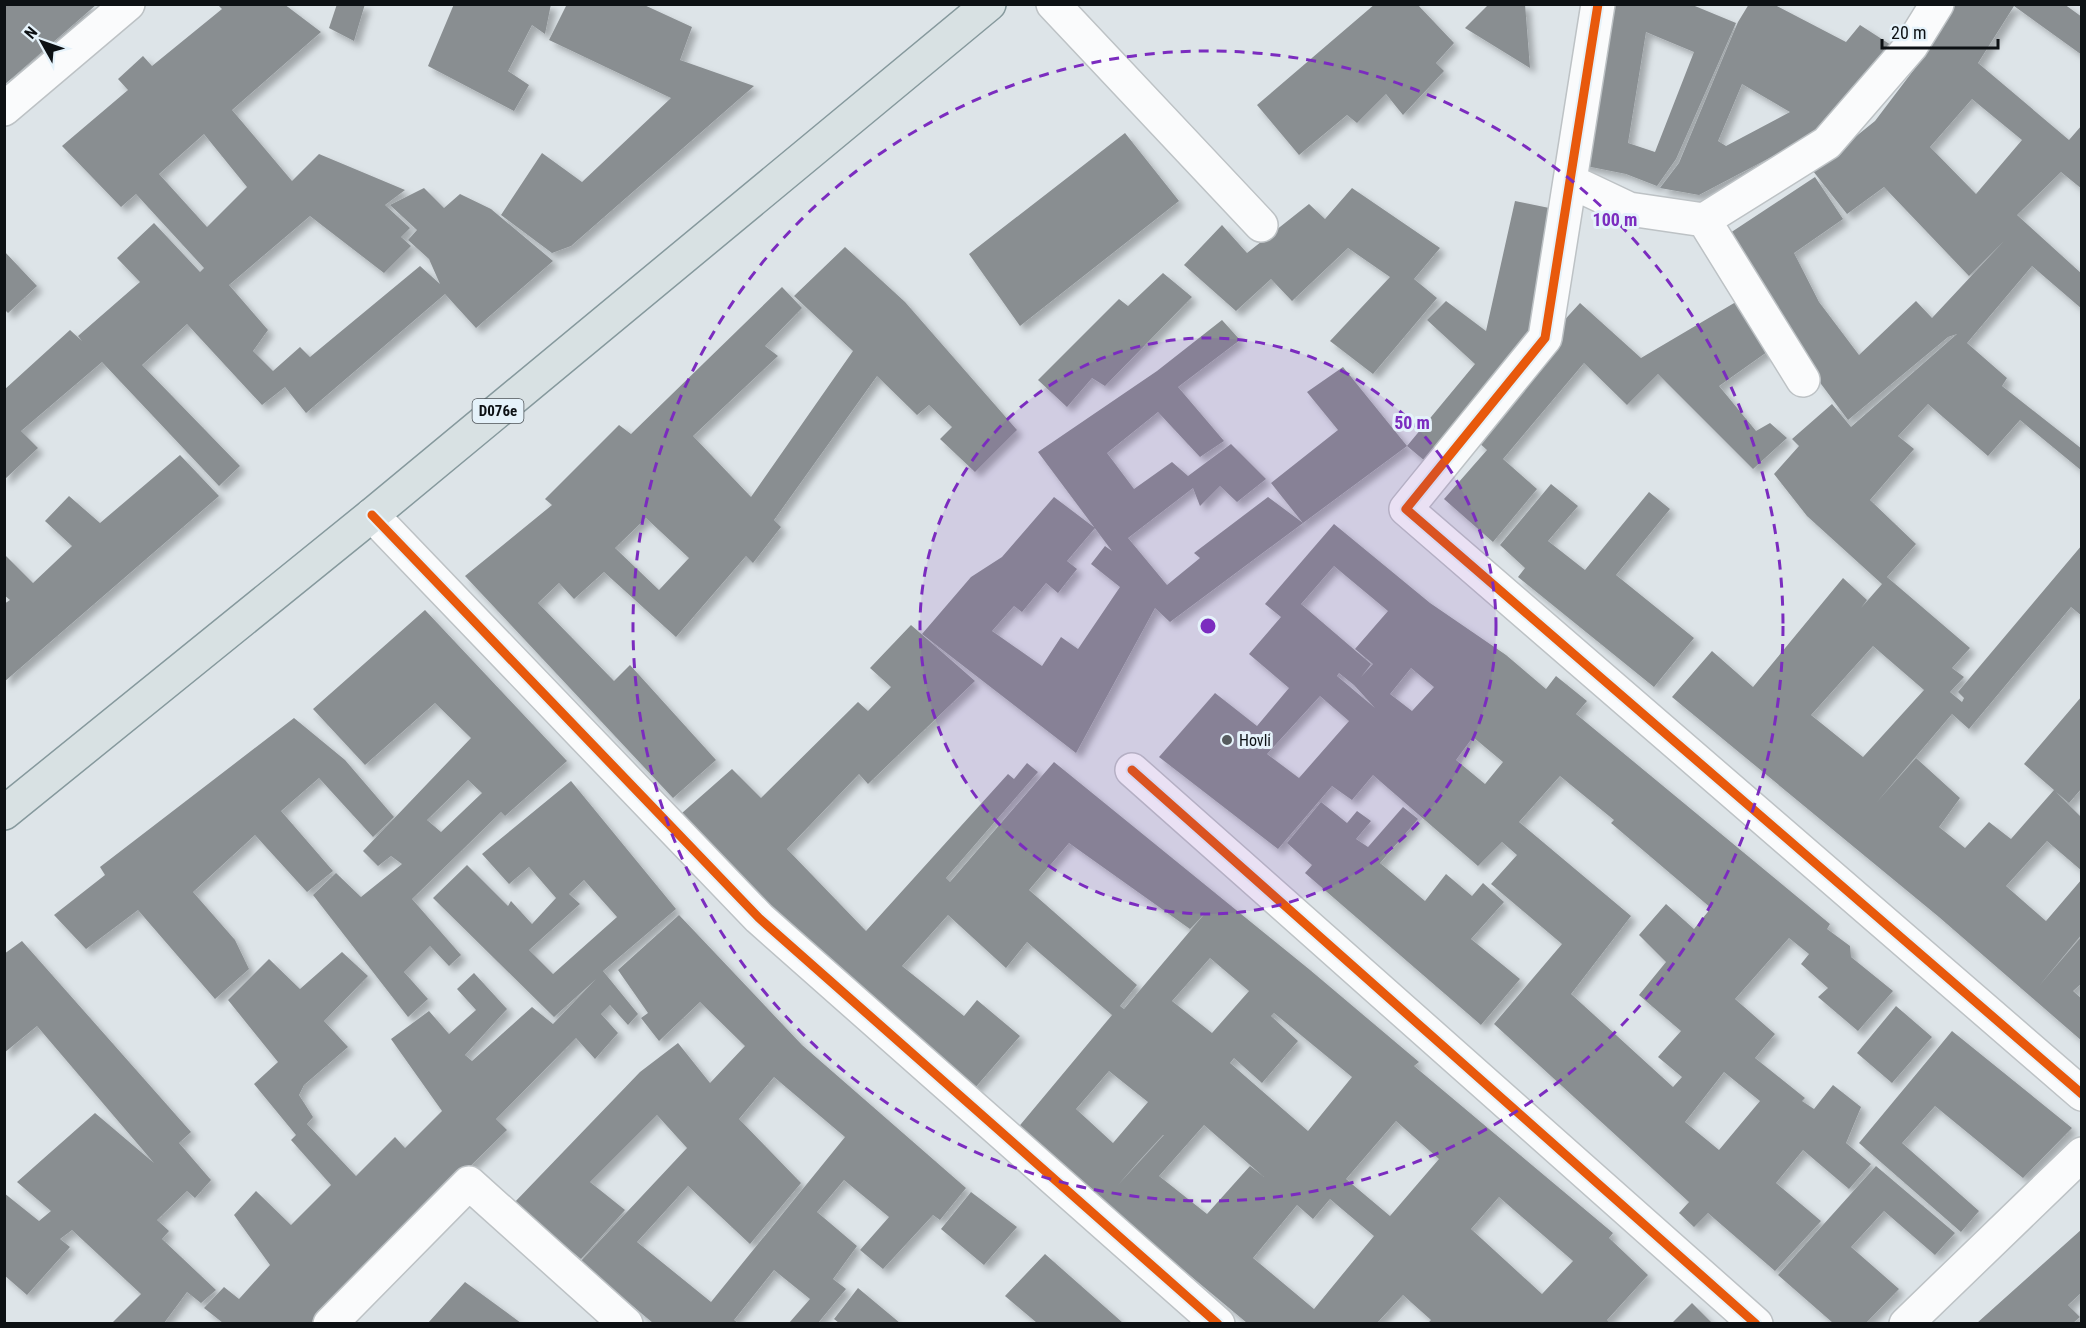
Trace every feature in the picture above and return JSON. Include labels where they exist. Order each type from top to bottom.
[{"type":"main road","name":"D076e","points":[[4,813],[372,515],[989,4]]},
{"type":"street","points":[[4,109],[128,4]]},
{"type":"street","points":[[1053,4],[1261,225]]},
{"type":"street","points":[[1598,4],[1572,183],[1545,339],[1406,509],[2082,1094]]},
{"type":"street","points":[[1572,183],[1629,209],[1704,220],[1827,143],[1911,46],[1937,4]]},
{"type":"street","points":[[1704,220],[1803,380]]},
{"type":"street","points":[[372,515],[759,918],[1218,1323]]},
{"type":"street","points":[[1131,770],[1756,1323]]},
{"type":"street","points":[[1906,1323],[2082,1154]]},
{"type":"street","points":[[330,1323],[469,1183],[626,1323]]},
{"type":"building","points":[[4,4],[97,4],[4,85]]},
{"type":"building","points":[[217,4],[284,4],[321,32],[232,110],[292,181],[319,154],[405,190],[385,205],[410,228],[401,237],[411,246],[384,273],[310,216],[229,285],[268,330],[253,351],[273,371],[300,347],[310,357],[420,266],[440,284],[429,259],[408,240],[417,230],[390,205],[424,188],[444,208],[460,194],[491,209],[553,261],[476,328],[445,294],[306,413],[285,387],[262,405],[187,324],[142,365],[240,466],[219,486],[102,362],[21,431],[38,448],[4,480],[4,390],[70,330],[82,341],[78,336],[140,282],[117,258],[154,223],[200,272],[204,268],[136,194],[121,207],[62,146],[128,90],[118,79],[143,56],[152,66],[222,9]],"holes":[[[204,134],[247,187],[207,227],[159,174]]]},
{"type":"building","points":[[337,4],[365,4],[354,41],[329,28]]},
{"type":"building","points":[[454,4],[551,4],[545,34],[532,25],[508,71],[529,85],[514,111],[428,66]]},
{"type":"building","points":[[567,4],[642,4],[692,27],[680,60],[754,86],[571,246],[552,253],[501,215],[542,153],[582,182],[671,98],[549,40]]},
{"type":"building","points":[[1375,4],[1417,4],[1454,43],[1436,63],[1444,71],[1403,115],[1386,94],[1357,123],[1347,115],[1299,155],[1257,105]]},
{"type":"building","points":[[1489,4],[1525,4],[1530,68],[1465,28]]},
{"type":"building","points":[[1608,4],[1690,4],[1736,23],[1676,159],[1657,186],[1626,174],[1576,164]],"holes":[[[1646,32],[1694,52],[1655,152],[1628,143]]]},
{"type":"building","points":[[1749,4],[1773,4],[1846,42],[1860,25],[1891,45],[1819,132],[1699,195],[1660,188],[1679,163],[1738,22]],"holes":[[[1742,84],[1790,112],[1726,146],[1718,141]]]},
{"type":"building","points":[[1955,4],[2064,4],[2082,17],[2082,55],[2014,6],[1978,63],[2069,140],[2082,125],[2082,189],[2061,172],[2017,215],[2082,274],[2082,309],[2032,266],[1967,343],[2007,378],[2002,386],[2082,449],[2082,471],[2020,420],[1988,456],[1928,404],[1898,436],[1914,449],[1870,500],[1916,544],[1887,577],[1970,648],[1952,668],[1964,677],[1950,692],[1962,702],[1964,698],[1958,692],[2082,545],[2082,616],[2071,607],[1969,729],[1952,714],[1877,802],[1916,758],[1960,798],[1939,827],[1965,848],[1989,822],[2011,839],[2054,790],[2024,764],[2082,696],[2082,788],[2069,803],[2056,792],[2082,818],[2082,871],[2047,841],[2006,886],[2046,921],[2082,879],[2082,934],[2039,986],[2082,936],[2082,983],[2073,991],[2082,999],[2082,1041],[1939,917],[1672,697],[1712,651],[1753,687],[1843,578],[1867,600],[1861,608],[1882,584],[1807,516],[1774,474],[1799,446],[1792,439],[1832,404],[1851,427],[1957,334],[1948,337],[1848,420],[1777,325],[1727,235],[1815,177],[1843,219],[1794,253],[1819,302],[1859,355],[1916,301],[1932,318],[2004,241],[1969,276],[1884,187],[1847,214],[1813,171],[1875,121],[1925,55]],"holes":[[[1972,99],[2022,140],[1976,194],[1930,147]],[[1873,646],[1924,690],[1863,757],[1811,715]]]},
{"type":"building","points":[[1125,133],[1179,201],[1020,326],[969,254]]},
{"type":"building","points":[[1352,188],[1440,248],[1414,279],[1437,298],[1373,374],[1330,341],[1390,277],[1348,248],[1292,301],[1271,279],[1236,311],[1184,265],[1222,225],[1247,253],[1309,204],[1325,219]]},
{"type":"building","points":[[1515,201],[1564,211],[1530,341],[1431,466],[1407,446],[1475,364],[1427,320],[1446,301],[1486,331]]},
{"type":"building","points":[[845,247],[905,302],[1017,430],[975,472],[940,439],[952,427],[929,405],[917,415],[877,376],[774,520],[781,527],[753,563],[746,556],[676,637],[604,572],[574,599],[559,583],[538,603],[614,681],[630,665],[716,760],[673,798],[465,576],[552,505],[545,499],[619,425],[631,434],[782,287],[802,308],[765,346],[778,356],[693,436],[751,497],[853,351],[794,296]],"holes":[[[646,518],[689,558],[659,590],[615,548]]]},
{"type":"building","points":[[4,251],[37,286],[8,313],[4,309]]},
{"type":"building","points":[[1163,273],[1192,297],[1105,386],[1092,378],[1067,407],[1038,380],[1119,299],[1128,306]]},
{"type":"building","points":[[1746,296],[1774,347],[1719,386],[1756,431],[1770,423],[1787,438],[1753,469],[1658,374],[1627,405],[1584,363],[1503,459],[1537,489],[1493,542],[1444,499],[1487,450],[1477,441],[1560,346],[1549,337],[1580,303],[1641,358]]},
{"type":"building","points":[[1222,320],[1240,340],[1178,387],[1224,441],[1200,457],[1158,412],[1107,453],[1134,489],[1172,462],[1188,476],[1231,444],[1266,479],[1237,502],[1220,486],[1200,506],[1193,488],[1128,538],[1167,585],[1200,558],[1194,553],[1268,497],[1303,523],[1170,622],[1155,608],[1076,753],[922,634],[971,577],[1002,557],[1054,497],[1094,528],[1038,452],[1157,371]],"holes":[[[1095,528],[1112,551],[1105,546],[1091,564],[1120,587],[1078,649],[1061,637],[1042,666],[992,631],[1014,606],[1022,612],[1046,583],[1058,593],[1077,569],[1067,561]]]},
{"type":"building","points":[[1343,367],[1407,446],[1303,523],[1271,483],[1338,430],[1307,392]]},
{"type":"building","points":[[180,455],[219,496],[4,682],[4,604],[10,600],[4,595],[4,554],[33,583],[72,546],[45,521],[69,496],[100,523]]},
{"type":"building","points":[[1551,484],[1578,506],[1548,541],[1585,570],[1649,492],[1670,509],[1616,575],[1694,638],[1654,687],[1518,577],[1525,568],[1500,545]]},
{"type":"building","points":[[1334,524],[1430,603],[1506,655],[1546,689],[1556,676],[1587,701],[1576,714],[1830,924],[1827,929],[1850,946],[1851,957],[1893,991],[1858,1031],[1818,997],[1828,988],[1801,964],[1809,954],[1789,938],[1735,999],[1775,1034],[1755,1058],[1805,1098],[1802,1101],[1814,1109],[1833,1085],[1861,1107],[1846,1143],[1871,1164],[1849,1189],[1803,1150],[1776,1183],[1821,1221],[1775,1271],[1708,1213],[1694,1227],[1679,1213],[1689,1202],[1494,1024],[1562,944],[1491,884],[1517,855],[1502,842],[1478,866],[1373,775],[1352,800],[1332,786],[1278,849],[1159,757],[1215,693],[1257,726],[1289,688],[1249,654],[1281,617],[1265,604]],"holes":[[[1334,566],[1388,611],[1355,649],[1373,664],[1361,677],[1371,664],[1301,604]],[[1411,668],[1434,687],[1412,711],[1390,694]],[[1339,673],[1354,685],[1375,708],[1337,676]],[[1320,696],[1349,721],[1299,778],[1267,754]],[[1473,737],[1503,762],[1485,784],[1456,760]],[[1560,776],[1614,820],[1611,823],[1711,908],[1694,929],[1666,904],[1639,935],[1666,962],[1639,995],[1681,1031],[1658,1057],[1682,1077],[1673,1087],[1571,994],[1631,916],[1519,822]],[[1724,1072],[1760,1101],[1719,1150],[1685,1122]]]},
{"type":"building","points":[[425,610],[567,761],[505,816],[501,812],[412,899],[461,955],[449,966],[430,946],[404,972],[428,999],[408,1017],[313,895],[336,873],[361,897],[402,864],[391,856],[378,866],[363,851],[471,738],[435,703],[365,765],[313,709]],"holes":[[[468,780],[482,793],[441,832],[427,820]]]},
{"type":"building","points":[[911,625],[975,681],[868,784],[859,774],[787,849],[866,931],[1008,774],[1014,779],[1027,763],[1038,772],[946,878],[950,882],[1054,762],[1310,970],[1419,1062],[1414,1066],[1613,1233],[1609,1238],[1648,1275],[1607,1320],[1610,1323],[1428,1323],[1431,1320],[1403,1295],[1377,1323],[1247,1323],[1016,1130],[1112,1015],[1027,942],[1006,968],[948,915],[902,966],[964,1016],[977,1000],[1020,1036],[974,1089],[790,929],[682,813],[732,769],[761,798],[858,702],[868,711],[891,687],[870,668]],"holes":[[[1069,843],[1190,929],[1207,911],[1124,1009],[1120,1006],[1137,985],[1029,890]],[[1210,958],[1249,991],[1212,1033],[1172,1001]],[[1274,1013],[1352,1077],[1308,1131],[1230,1063],[1234,1058],[1262,1083],[1298,1041],[1271,1016]],[[1109,1071],[1148,1102],[1113,1143],[1076,1109]],[[1396,1121],[1439,1159],[1390,1216],[1346,1179]],[[1204,1125],[1264,1177],[1250,1166],[1207,1214],[1159,1176]],[[1164,1135],[1118,1185],[1138,1162]],[[1499,1197],[1573,1261],[1542,1294],[1471,1229]],[[1330,1199],[1374,1236],[1314,1309],[1253,1258],[1297,1205],[1313,1219]]]},
{"type":"building","points":[[294,718],[345,760],[394,817],[373,837],[319,778],[281,811],[333,871],[307,892],[255,835],[193,892],[235,940],[249,969],[215,999],[138,910],[86,949],[54,915],[105,875],[100,867]]},
{"type":"building","points":[[571,781],[676,909],[603,971],[638,1014],[628,1025],[610,1005],[601,1014],[618,1033],[595,1059],[576,1038],[496,1119],[507,1130],[446,1190],[319,1323],[223,1323],[204,1308],[224,1287],[239,1299],[270,1265],[234,1215],[256,1191],[291,1225],[331,1185],[291,1140],[296,1135],[254,1084],[278,1062],[228,1000],[269,959],[300,989],[342,952],[368,976],[324,1021],[348,1047],[304,1085],[299,1095],[313,1117],[307,1124],[356,1176],[395,1137],[405,1148],[442,1111],[391,1039],[429,1011],[449,1034],[476,1010],[457,989],[474,973],[507,1009],[465,1055],[472,1061],[532,1007],[553,1024],[596,979],[554,1017],[433,898],[467,865],[508,906],[511,901],[532,924],[556,898],[529,867],[509,884],[482,854]],"holes":[[[584,880],[617,917],[553,974],[529,950],[580,904],[569,894]]]},
{"type":"building","points":[[1321,802],[1347,823],[1357,811],[1371,821],[1356,839],[1368,847],[1403,807],[1418,819],[1380,863],[1425,901],[1446,874],[1472,896],[1483,883],[1504,902],[1471,939],[1520,979],[1481,1025],[1305,873],[1312,865],[1287,843]]},
{"type":"building","points":[[679,915],[802,1045],[966,1188],[940,1220],[933,1215],[883,1269],[860,1250],[889,1217],[844,1180],[817,1212],[857,1246],[833,1279],[846,1289],[818,1323],[789,1323],[810,1299],[774,1270],[734,1320],[738,1323],[653,1323],[580,1262],[687,1148],[657,1115],[590,1182],[625,1210],[581,1259],[513,1204],[640,1072],[678,1043],[710,1083],[745,1046],[700,1002],[659,1041],[641,1018],[648,1013],[618,970]],"holes":[[[774,1077],[845,1137],[711,1302],[637,1242],[688,1186],[750,1244],[801,1183],[739,1119]]]},
{"type":"building","points":[[22,941],[191,1132],[179,1143],[211,1180],[195,1198],[187,1191],[157,1220],[169,1231],[162,1239],[216,1290],[201,1303],[187,1292],[164,1323],[112,1323],[141,1294],[72,1230],[60,1239],[70,1247],[27,1295],[4,1275],[4,1193],[39,1221],[51,1211],[17,1182],[95,1113],[154,1163],[37,1026],[4,1053],[4,954]]},
{"type":"building","points":[[1896,1006],[1932,1037],[1892,1083],[1857,1053]]},
{"type":"building","points":[[1952,1031],[2072,1128],[2023,1178],[1935,1106],[1902,1143],[1979,1211],[1961,1232],[1859,1143]]},
{"type":"building","points":[[1876,1166],[1955,1233],[1935,1255],[1884,1211],[1851,1247],[1899,1289],[1866,1323],[1833,1323],[1778,1275]]},
{"type":"building","points":[[971,1192],[1017,1227],[984,1265],[941,1229]]},
{"type":"building","points":[[2082,1229],[2082,1292],[2068,1305],[2080,1317],[2073,1323],[1977,1323]]},
{"type":"building","points":[[1045,1254],[1123,1323],[1037,1323],[1005,1296]]},
{"type":"building","points":[[465,1282],[521,1323],[428,1323]]},
{"type":"building","points":[[858,1288],[900,1323],[839,1323],[834,1319]]},
{"type":"building","points":[[1692,1303],[1712,1323],[1672,1323]]},
{"type":"cycle path","points":[[1598,4],[1545,338],[1406,509],[2082,1094]]},
{"type":"cycle path","points":[[372,515],[759,918],[1218,1324]]},
{"type":"cycle path","points":[[1132,770],[1756,1324]]},
{"type":"place","name":"Hovli","points":[[1227,740]]}]
